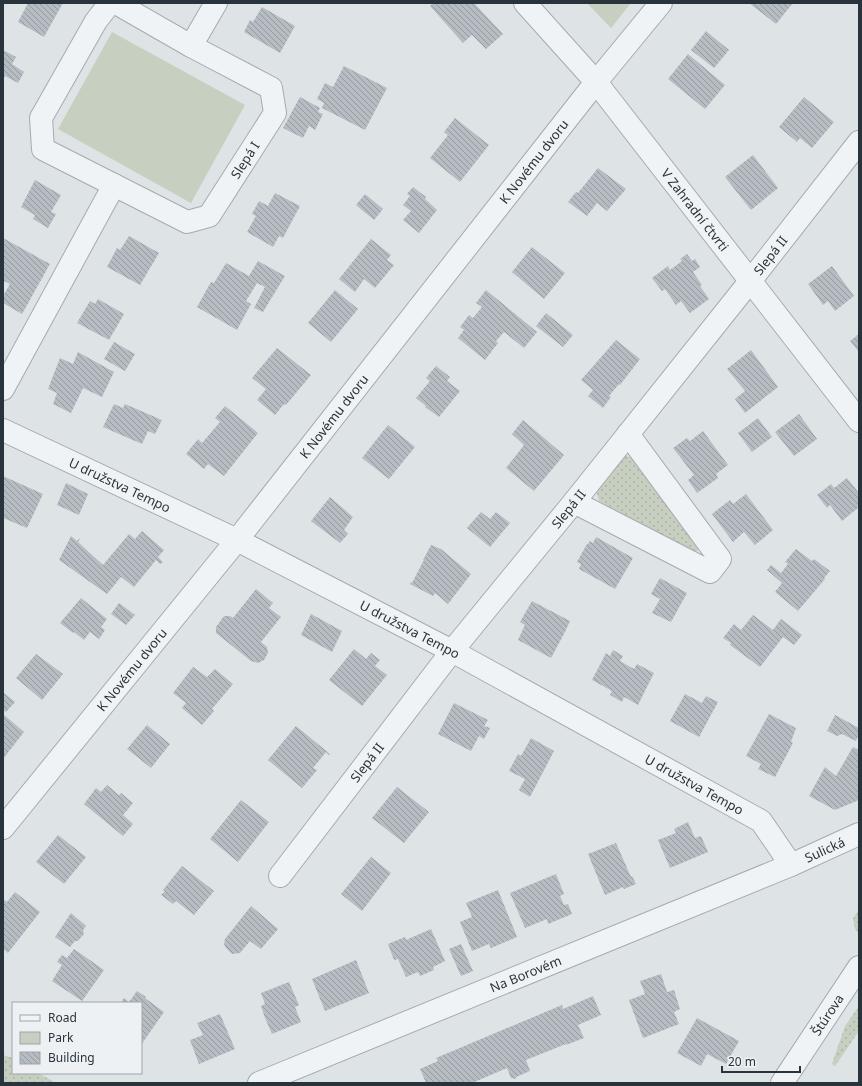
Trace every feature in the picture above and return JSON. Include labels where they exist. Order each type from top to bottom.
[{"type":"street","name":"Slepá I","points":[[110,3],[96,21],[41,118],[43,149],[187,222],[209,216],[275,113],[271,88],[191,46],[116,3]]},
{"type":"street","points":[[191,46],[216,3]]},
{"type":"street","name":"V Zahradní čtvrti","points":[[525,3],[596,82],[859,421]]},
{"type":"street","name":"K Novému dvoru","points":[[3,828],[236,540],[596,82],[661,3]]},
{"type":"street","name":"Slepá II","points":[[280,876],[452,651],[574,502],[859,142]]},
{"type":"street","points":[[3,389],[114,185]]},
{"type":"street","name":"U družstva Tempo","points":[[3,430],[236,540],[452,651],[761,821],[791,865]]},
{"type":"street","points":[[574,502],[710,572],[720,559],[628,434]]},
{"type":"street","name":"Sulická","points":[[791,865],[859,834]]},
{"type":"street","name":"Na Borovém","points":[[259,1083],[791,865]]},
{"type":"street","name":"Štúrova","points":[[782,1083],[859,967]]},
{"type":"green space","points":[[587,3],[631,3],[611,28]]},
{"type":"green space","points":[[112,32],[245,105],[191,203],[58,129]]},
{"type":"green space","points":[[623,456],[632,458],[699,549],[697,551],[690,552],[599,501],[596,490]]},
{"type":"green space","points":[[859,909],[859,934],[855,929],[853,919]]},
{"type":"green space","points":[[859,1006],[859,1031],[835,1066],[832,1064],[845,1026]]},
{"type":"green space","points":[[3,1055],[12,1058],[12,1074],[40,1074],[56,1083],[3,1083]]},
{"type":"building","points":[[28,3],[63,3],[44,37],[18,22]]},
{"type":"building","points":[[433,3],[474,3],[503,34],[486,49],[472,35],[463,43],[430,6]]},
{"type":"building","points":[[749,3],[793,3],[776,24]]},
{"type":"building","points":[[262,7],[295,26],[280,53],[244,32],[250,20],[253,22]]},
{"type":"building","points":[[706,31],[729,50],[714,68],[691,50]]},
{"type":"building","points":[[3,50],[16,57],[12,64],[24,72],[18,83],[5,76],[3,79]]},
{"type":"building","points":[[688,54],[725,85],[705,109],[668,79]]},
{"type":"building","points":[[344,66],[387,88],[365,130],[322,108],[324,103],[317,99],[325,83],[333,87]]},
{"type":"building","points":[[300,97],[320,108],[318,112],[323,114],[315,130],[309,126],[303,138],[283,128]]},
{"type":"building","points":[[804,97],[834,122],[812,148],[800,138],[797,142],[779,127]]},
{"type":"building","points":[[455,118],[489,145],[460,182],[430,158],[448,135],[444,132]]},
{"type":"building","points":[[753,155],[778,188],[751,210],[725,177]]},
{"type":"building","points":[[598,168],[626,189],[607,211],[597,203],[587,216],[568,202],[576,192],[578,193]]},
{"type":"building","points":[[35,180],[61,195],[51,212],[56,214],[48,228],[33,219],[35,215],[21,207]]},
{"type":"building","points":[[413,187],[426,197],[425,199],[437,210],[419,233],[403,220],[411,211],[403,205],[410,196],[407,194]]},
{"type":"building","points":[[275,193],[300,206],[283,238],[279,236],[273,247],[247,232],[256,216],[252,214],[259,201],[268,206]]},
{"type":"building","points":[[365,194],[383,209],[374,220],[356,205]]},
{"type":"building","points":[[129,236],[159,253],[140,285],[107,267],[117,248],[120,250]]},
{"type":"building","points":[[3,238],[50,264],[22,314],[3,303],[3,296],[10,284],[4,281],[3,282]]},
{"type":"building","points":[[371,239],[391,255],[387,260],[394,265],[375,288],[364,279],[355,292],[339,279]]},
{"type":"building","points":[[532,247],[565,273],[544,299],[512,272]]},
{"type":"building","points":[[687,254],[692,261],[695,259],[700,267],[693,272],[709,299],[690,313],[681,301],[676,305],[665,289],[662,291],[652,278],[668,266],[670,270],[682,261],[680,259]]},
{"type":"building","points":[[258,261],[285,276],[263,312],[254,308],[265,287],[257,283],[246,301],[251,304],[237,330],[197,307],[211,282],[214,283],[226,263],[249,276]]},
{"type":"building","points":[[832,266],[854,296],[835,311],[828,301],[823,305],[808,284]]},
{"type":"building","points":[[335,290],[358,309],[331,342],[308,323]]},
{"type":"building","points":[[486,290],[537,332],[524,348],[504,332],[496,341],[498,343],[485,360],[458,338],[464,330],[460,327],[469,315],[473,318],[482,307],[476,303]]},
{"type":"building","points":[[98,299],[124,314],[109,340],[77,323],[90,301],[95,304]]},
{"type":"building","points":[[546,313],[573,335],[563,347],[536,326]]},
{"type":"building","points":[[859,334],[859,352],[850,341]]},
{"type":"building","points":[[616,340],[640,359],[620,385],[619,384],[609,396],[611,397],[603,408],[588,396],[593,390],[581,380]]},
{"type":"building","points":[[114,342],[135,354],[125,371],[104,359]]},
{"type":"building","points":[[277,348],[311,375],[286,405],[284,404],[275,415],[257,400],[266,389],[252,378]]},
{"type":"building","points":[[751,350],[778,387],[745,413],[735,399],[745,391],[727,369]]},
{"type":"building","points":[[78,352],[114,372],[102,397],[83,388],[71,413],[53,404],[57,393],[48,389],[60,358],[73,364]]},
{"type":"building","points":[[436,366],[450,377],[447,381],[460,391],[439,417],[425,407],[426,406],[416,398],[430,381],[426,378]]},
{"type":"building","points":[[114,404],[123,408],[125,404],[162,420],[155,434],[148,431],[142,444],[103,427]]},
{"type":"building","points":[[225,406],[258,433],[224,476],[208,464],[204,469],[186,454],[198,439],[202,443],[220,422],[215,418]]},
{"type":"building","points":[[799,414],[817,439],[794,456],[775,432]]},
{"type":"building","points":[[758,418],[772,437],[752,452],[738,433]]},
{"type":"building","points":[[523,420],[564,455],[534,491],[506,468],[524,445],[512,434]]},
{"type":"building","points":[[388,425],[415,447],[389,479],[362,458]]},
{"type":"building","points":[[703,431],[728,465],[716,474],[718,478],[697,493],[688,480],[694,475],[673,448],[687,438],[690,441]]},
{"type":"building","points":[[3,476],[43,494],[27,528],[3,518]]},
{"type":"building","points":[[847,478],[859,493],[859,507],[842,521],[830,505],[827,508],[817,495],[831,484],[834,488]]},
{"type":"building","points":[[66,483],[88,494],[79,515],[57,505]]},
{"type":"building","points":[[746,494],[773,530],[755,545],[744,532],[733,542],[712,514],[730,500],[733,504]]},
{"type":"building","points":[[330,497],[353,517],[344,530],[348,534],[340,543],[311,521]]},
{"type":"building","points":[[481,512],[490,519],[496,512],[510,523],[490,547],[467,528]]},
{"type":"building","points":[[142,531],[164,550],[158,557],[163,562],[160,564],[156,560],[134,587],[121,577],[107,594],[59,560],[71,536],[77,541],[80,538],[78,542],[103,565],[129,534],[135,539]]},
{"type":"building","points":[[596,537],[633,558],[615,589],[579,569],[581,564],[577,562],[587,544],[590,541],[593,543]]},
{"type":"building","points":[[431,545],[441,549],[471,574],[448,604],[435,593],[433,596],[410,584],[411,582],[412,583]]},
{"type":"building","points":[[796,549],[812,561],[814,559],[830,571],[798,611],[775,592],[782,583],[767,570],[771,565],[781,573],[788,564],[785,562]]},
{"type":"building","points":[[660,578],[687,593],[671,622],[652,613],[660,599],[651,594]]},
{"type":"building","points":[[256,589],[273,603],[269,608],[281,617],[261,642],[267,647],[268,653],[264,660],[258,663],[251,661],[216,633],[216,627],[224,616],[230,616],[233,618]]},
{"type":"building","points":[[81,598],[107,619],[101,627],[105,630],[99,639],[90,632],[84,640],[60,623]]},
{"type":"building","points":[[532,601],[570,621],[551,658],[518,640],[525,625],[520,622]]},
{"type":"building","points":[[119,603],[135,615],[126,625],[111,614]]},
{"type":"building","points":[[311,614],[342,631],[332,652],[301,635]]},
{"type":"building","points":[[753,615],[773,630],[781,619],[802,635],[794,645],[783,637],[760,667],[723,638],[734,624],[741,630]]},
{"type":"building","points":[[354,649],[366,659],[371,653],[380,660],[375,666],[387,675],[362,706],[329,680]]},
{"type":"building","points":[[613,650],[623,656],[620,661],[634,669],[637,664],[654,673],[638,705],[624,697],[622,702],[610,695],[612,691],[592,680],[606,653],[610,656]]},
{"type":"building","points":[[36,654],[63,674],[42,700],[16,678]]},
{"type":"building","points":[[193,667],[207,677],[215,669],[233,684],[212,709],[214,711],[202,725],[182,708],[186,703],[173,693]]},
{"type":"building","points":[[3,692],[15,702],[6,712],[3,710]]},
{"type":"building","points":[[685,694],[702,703],[706,696],[718,702],[699,737],[670,721]]},
{"type":"building","points":[[454,703],[488,720],[484,726],[490,728],[484,739],[479,736],[471,751],[438,734]]},
{"type":"building","points":[[3,714],[24,732],[3,759]]},
{"type":"building","points":[[769,714],[796,728],[791,742],[793,743],[775,777],[758,769],[761,764],[746,756]]},
{"type":"building","points":[[835,715],[859,728],[859,734],[856,741],[842,734],[837,736],[827,731]]},
{"type":"building","points":[[147,725],[170,744],[151,768],[127,749]]},
{"type":"building","points":[[296,726],[330,754],[329,755],[326,752],[313,768],[317,770],[302,788],[268,760]]},
{"type":"building","points":[[531,738],[554,751],[530,797],[519,790],[525,779],[509,771],[518,754],[521,756]]},
{"type":"building","points":[[853,747],[859,750],[859,800],[835,810],[809,796],[825,767],[836,776]]},
{"type":"building","points":[[107,785],[119,795],[121,793],[133,803],[123,815],[133,824],[123,836],[84,804],[96,788],[101,792]]},
{"type":"building","points":[[397,787],[429,812],[404,843],[372,818]]},
{"type":"building","points":[[241,800],[269,822],[238,862],[210,839]]},
{"type":"building","points":[[688,822],[695,838],[701,836],[708,852],[670,868],[658,840],[676,833],[674,829]]},
{"type":"building","points":[[58,835],[86,857],[64,884],[36,862]]},
{"type":"building","points":[[616,843],[631,877],[632,876],[636,884],[624,889],[623,887],[605,895],[588,854]]},
{"type":"building","points":[[371,857],[391,873],[362,911],[341,894]]},
{"type":"building","points":[[182,866],[214,891],[194,915],[176,901],[173,904],[161,895],[165,891],[163,890]]},
{"type":"building","points":[[556,874],[564,894],[560,896],[564,905],[568,904],[572,914],[548,924],[547,919],[525,928],[510,893]]},
{"type":"building","points":[[498,890],[517,937],[491,948],[489,944],[472,951],[460,922],[472,917],[466,903]]},
{"type":"building","points":[[15,892],[40,912],[8,953],[3,949],[3,899],[7,902]]},
{"type":"building","points":[[251,906],[278,929],[261,949],[250,941],[240,953],[232,954],[224,944],[225,939]]},
{"type":"building","points":[[71,913],[86,926],[83,930],[84,934],[70,947],[55,937]]},
{"type":"building","points":[[431,929],[445,961],[433,967],[434,970],[420,976],[418,972],[406,977],[398,959],[394,960],[388,944],[405,937],[406,940]]},
{"type":"building","points":[[461,944],[473,971],[461,976],[449,949]]},
{"type":"building","points":[[74,949],[104,970],[82,1001],[52,981],[62,965],[57,962],[62,955],[67,958]]},
{"type":"building","points":[[356,960],[369,993],[325,1011],[312,979]]},
{"type":"building","points":[[661,974],[667,992],[674,990],[680,1009],[674,1012],[679,1024],[643,1038],[629,1000],[645,994],[640,981]]},
{"type":"building","points":[[289,982],[299,1005],[295,1007],[301,1022],[272,1034],[261,1006],[265,1004],[261,993]]},
{"type":"building","points":[[137,991],[164,1012],[142,1044],[142,1002],[129,1002]]},
{"type":"building","points":[[593,996],[601,1015],[578,1025],[584,1038],[526,1060],[530,1071],[516,1077],[517,1078],[511,1078],[507,1068],[472,1083],[426,1083],[420,1069],[438,1061],[436,1058],[562,1005],[563,1009]]},
{"type":"building","points":[[124,998],[129,1002],[122,1002]]},
{"type":"building","points":[[220,1014],[235,1049],[199,1064],[190,1040],[203,1035],[197,1023]]},
{"type":"building","points":[[697,1018],[739,1041],[726,1064],[707,1054],[701,1066],[677,1053]]}]
